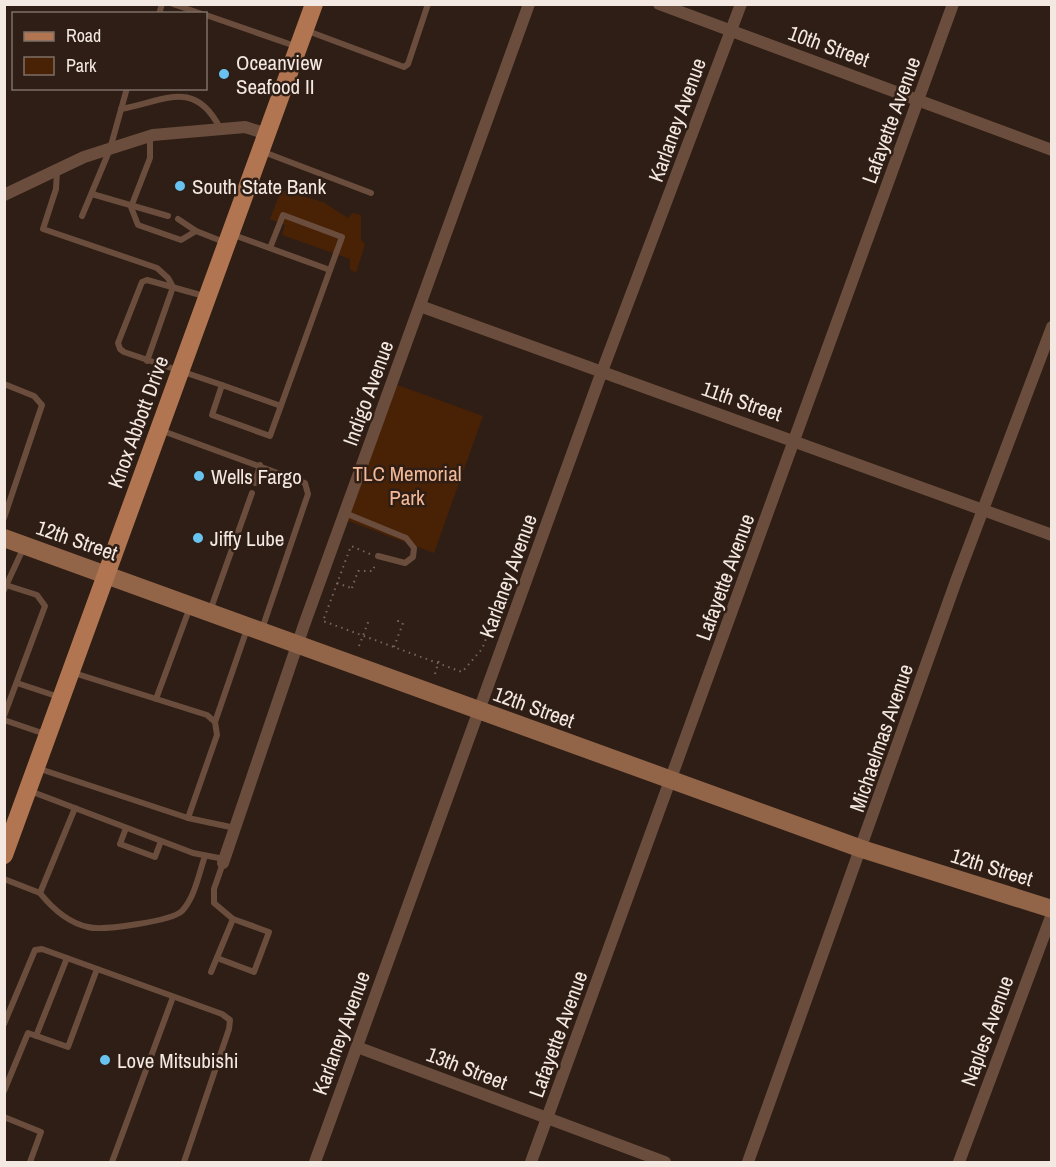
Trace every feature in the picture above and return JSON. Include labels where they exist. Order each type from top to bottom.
[{"type":"main road","name":"Knox Abbott Drive","points":[[4,855],[14,819],[28,790],[181,373],[305,30],[311,7]]},
{"type":"main road","name":"12th Street","points":[[4,538],[862,849],[1052,909]]},
{"type":"street","name":"Indigo Avenue","points":[[224,861],[298,643],[529,4]]},
{"type":"street","name":"10th Street","points":[[659,4],[1052,150]]},
{"type":"street","name":"Karlaney Avenue","points":[[315,1162],[602,374],[741,4]]},
{"type":"street","name":"Lafayette Avenue","points":[[531,1162],[953,4]]},
{"type":"street","points":[[4,195],[57,168],[150,136],[245,127],[264,143]]},
{"type":"street","name":"11th Street","points":[[420,306],[602,374],[796,440],[1052,535]]},
{"type":"street","name":"Michaelmas Avenue","points":[[748,1162],[983,510],[1052,327]]},
{"type":"street","name":"Naples Avenue","points":[[959,1162],[1052,914]]},
{"type":"street","name":"13th Street","points":[[357,1047],[665,1162]]},
{"type":"lane","points":[[174,4],[198,12]]},
{"type":"lane","points":[[305,30],[400,67],[408,64],[428,4]]},
{"type":"lane","points":[[207,15],[298,48]]},
{"type":"lane","points":[[82,216],[110,148],[126,90]]},
{"type":"lane","points":[[120,109],[177,95],[192,96],[204,104],[220,128]]},
{"type":"lane","points":[[150,136],[150,158],[130,207],[138,225],[181,240],[196,231]]},
{"type":"lane","points":[[264,143],[371,193]]},
{"type":"lane","points":[[57,168],[56,189],[43,229],[158,268],[173,287],[147,361]]},
{"type":"lane","points":[[92,194],[130,207],[146,208],[168,216]]},
{"type":"lane","points":[[222,385],[212,415],[270,436],[342,237],[283,215],[270,249]]},
{"type":"lane","points":[[178,219],[196,231],[270,249],[330,270]]},
{"type":"lane","points":[[208,297],[147,280],[138,286],[118,343],[120,349],[147,361],[281,406]]},
{"type":"lane","points":[[4,384],[34,396],[42,405],[4,518]]},
{"type":"lane","points":[[159,430],[305,483],[308,494],[255,628],[214,722]]},
{"type":"lane","points":[[255,483],[260,465]]},
{"type":"lane","points":[[210,612],[252,493]]},
{"type":"lane","points":[[345,513],[406,537],[414,548],[413,557],[405,563],[378,556]]},
{"type":"lane","points":[[25,545],[7,588],[37,595],[45,606],[4,718],[48,735]]},
{"type":"lane","points":[[156,699],[191,605]]},
{"type":"lane","points":[[71,672],[207,715],[214,722],[217,735],[188,818]]},
{"type":"lane","points":[[17,683],[61,698]]},
{"type":"lane","points":[[36,767],[188,818],[235,828]]},
{"type":"lane","points":[[28,790],[161,841],[224,861],[213,900],[221,912],[233,919],[269,932],[254,972],[217,958]]},
{"type":"lane","points":[[40,893],[75,808]]},
{"type":"lane","points":[[126,828],[120,844],[155,857],[161,841]]},
{"type":"lane","points":[[4,879],[40,893],[70,920],[90,928],[159,921],[182,911],[189,901],[205,856]]},
{"type":"lane","points":[[211,972],[233,919]]},
{"type":"lane","points":[[4,1024],[35,950],[42,949],[222,1014],[230,1020],[229,1029],[184,1162]]},
{"type":"lane","points":[[36,1036],[67,958]]},
{"type":"lane","points":[[4,1091],[28,1033],[68,1047],[97,969]]},
{"type":"lane","points":[[112,1162],[173,997]]},
{"type":"lane","points":[[4,1117],[41,1132],[30,1162]]},
{"type":"path","points":[[337,583],[353,589],[358,571],[373,570],[378,556],[351,546],[337,583],[323,621],[465,671],[482,648],[489,631]]},
{"type":"path","points":[[394,647],[403,623],[398,621],[399,618]]},
{"type":"path","points":[[359,646],[369,620]]},
{"type":"path","points":[[484,628],[506,638]]},
{"type":"path","points":[[435,674],[439,662]]},
{"type":"green space","points":[[281,190],[323,202],[348,218],[352,213],[361,215],[361,240],[365,244],[356,273],[350,269],[350,259],[282,235],[285,225],[270,219]]},
{"type":"green space","name":"TLC Memorial Park","points":[[392,383],[483,416],[434,553],[343,519]]},
{"type":"place","name":"Oceanview Seafood II","points":[[224,74]]},
{"type":"place","name":"South State Bank","points":[[180,186]]},
{"type":"place","name":"Wells Fargo","points":[[199,476]]},
{"type":"place","name":"Jiffy Lube","points":[[198,538]]},
{"type":"place","name":"Love Mitsubishi","points":[[105,1060]]}]
